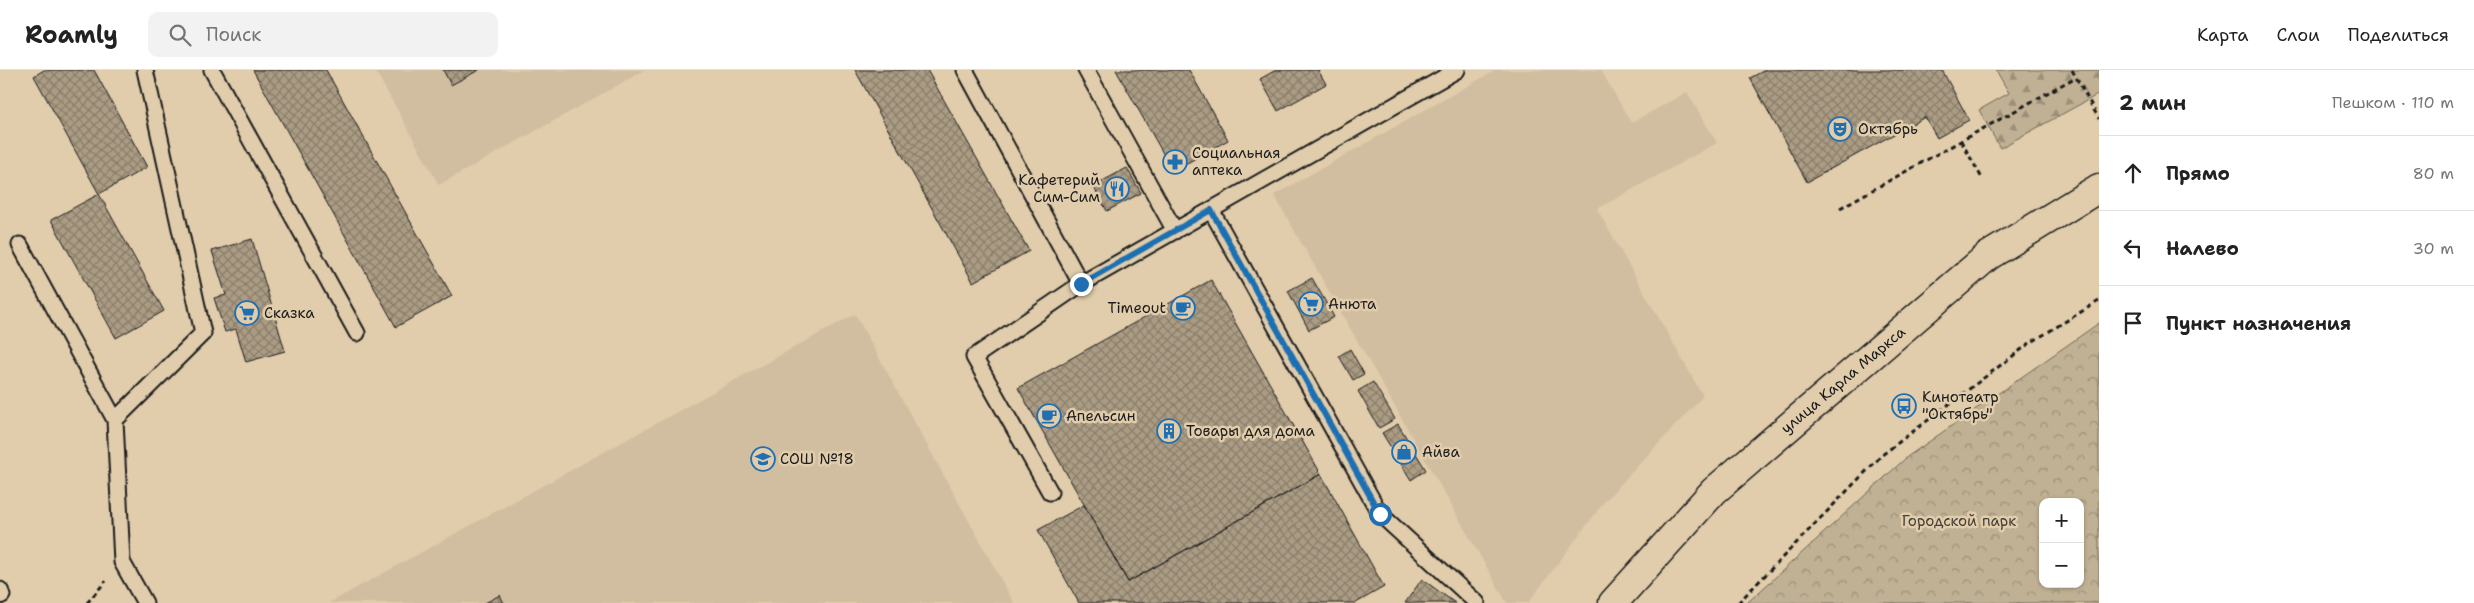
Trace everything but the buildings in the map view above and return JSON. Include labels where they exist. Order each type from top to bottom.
[{"type":"street","name":"улица Карла Маркса","points":[[1613,603],[1707,498],[1728,478],[1988,256],[2099,188]]},
{"type":"lane","points":[[115,420],[203,333],[145,70]]},
{"type":"lane","points":[[212,70],[358,333]]},
{"type":"lane","points":[[965,70],[1081,284]]},
{"type":"lane","points":[[1086,70],[1175,231]]},
{"type":"lane","points":[[1050,492],[974,357],[1081,284],[1457,70]]},
{"type":"lane","points":[[1211,210],[1380,514],[1477,603]]},
{"type":"lane","points":[[20,245],[115,420],[122,562],[145,603]]},
{"type":"lane","points":[[0,590],[2,595],[0,596]]},
{"type":"path","points":[[2072,70],[2099,119]]},
{"type":"path","points":[[1840,208],[2076,77]]},
{"type":"path","points":[[2095,112],[2099,109]]},
{"type":"path","points":[[1961,141],[1982,180]]},
{"type":"path","points":[[1738,603],[1882,455],[2030,343],[2099,301]]},
{"type":"path","points":[[87,603],[122,562]]},
{"type":"shaded area","points":[[375,70],[645,70],[439,185]]},
{"type":"shaded area","points":[[1496,70],[1601,70],[1631,123],[1687,92],[1717,143],[1597,209],[1703,396],[1604,502],[1528,603],[1507,603],[1274,195]]},
{"type":"shaded area","name":"СОШ №18","points":[[855,314],[1014,603],[329,603]]},
{"type":"green space","points":[[1996,70],[2099,70],[2099,94],[2000,148],[1979,110],[2009,93]]},
{"type":"green space","name":"Городской парк","points":[[2099,323],[2099,603],[1747,603],[1907,457]]},
{"type":"place","name":"Октябрь","points":[[1840,129]]},
{"type":"place","name":"Социальная аптека","points":[[1175,162]]},
{"type":"place","name":"Кафетерий Сим-Сим","points":[[1117,189]]},
{"type":"place","name":"Анюта","points":[[1311,304]]},
{"type":"place","name":"Timeout","points":[[1183,308]]},
{"type":"place","name":"Сказка","points":[[247,313]]},
{"type":"place","name":"Кинотеатр \"Октябрь\"","points":[[1904,406]]},
{"type":"place","name":"Апельсин","points":[[1049,416]]},
{"type":"place","name":"Товары для дома","points":[[1169,431]]},
{"type":"place","name":"Айва","points":[[1404,452]]},
{"type":"place","name":"СОШ №18","points":[[763,459]]},
{"type":"route","points":[[1081,284],[1211,210],[1380,514]]}]
